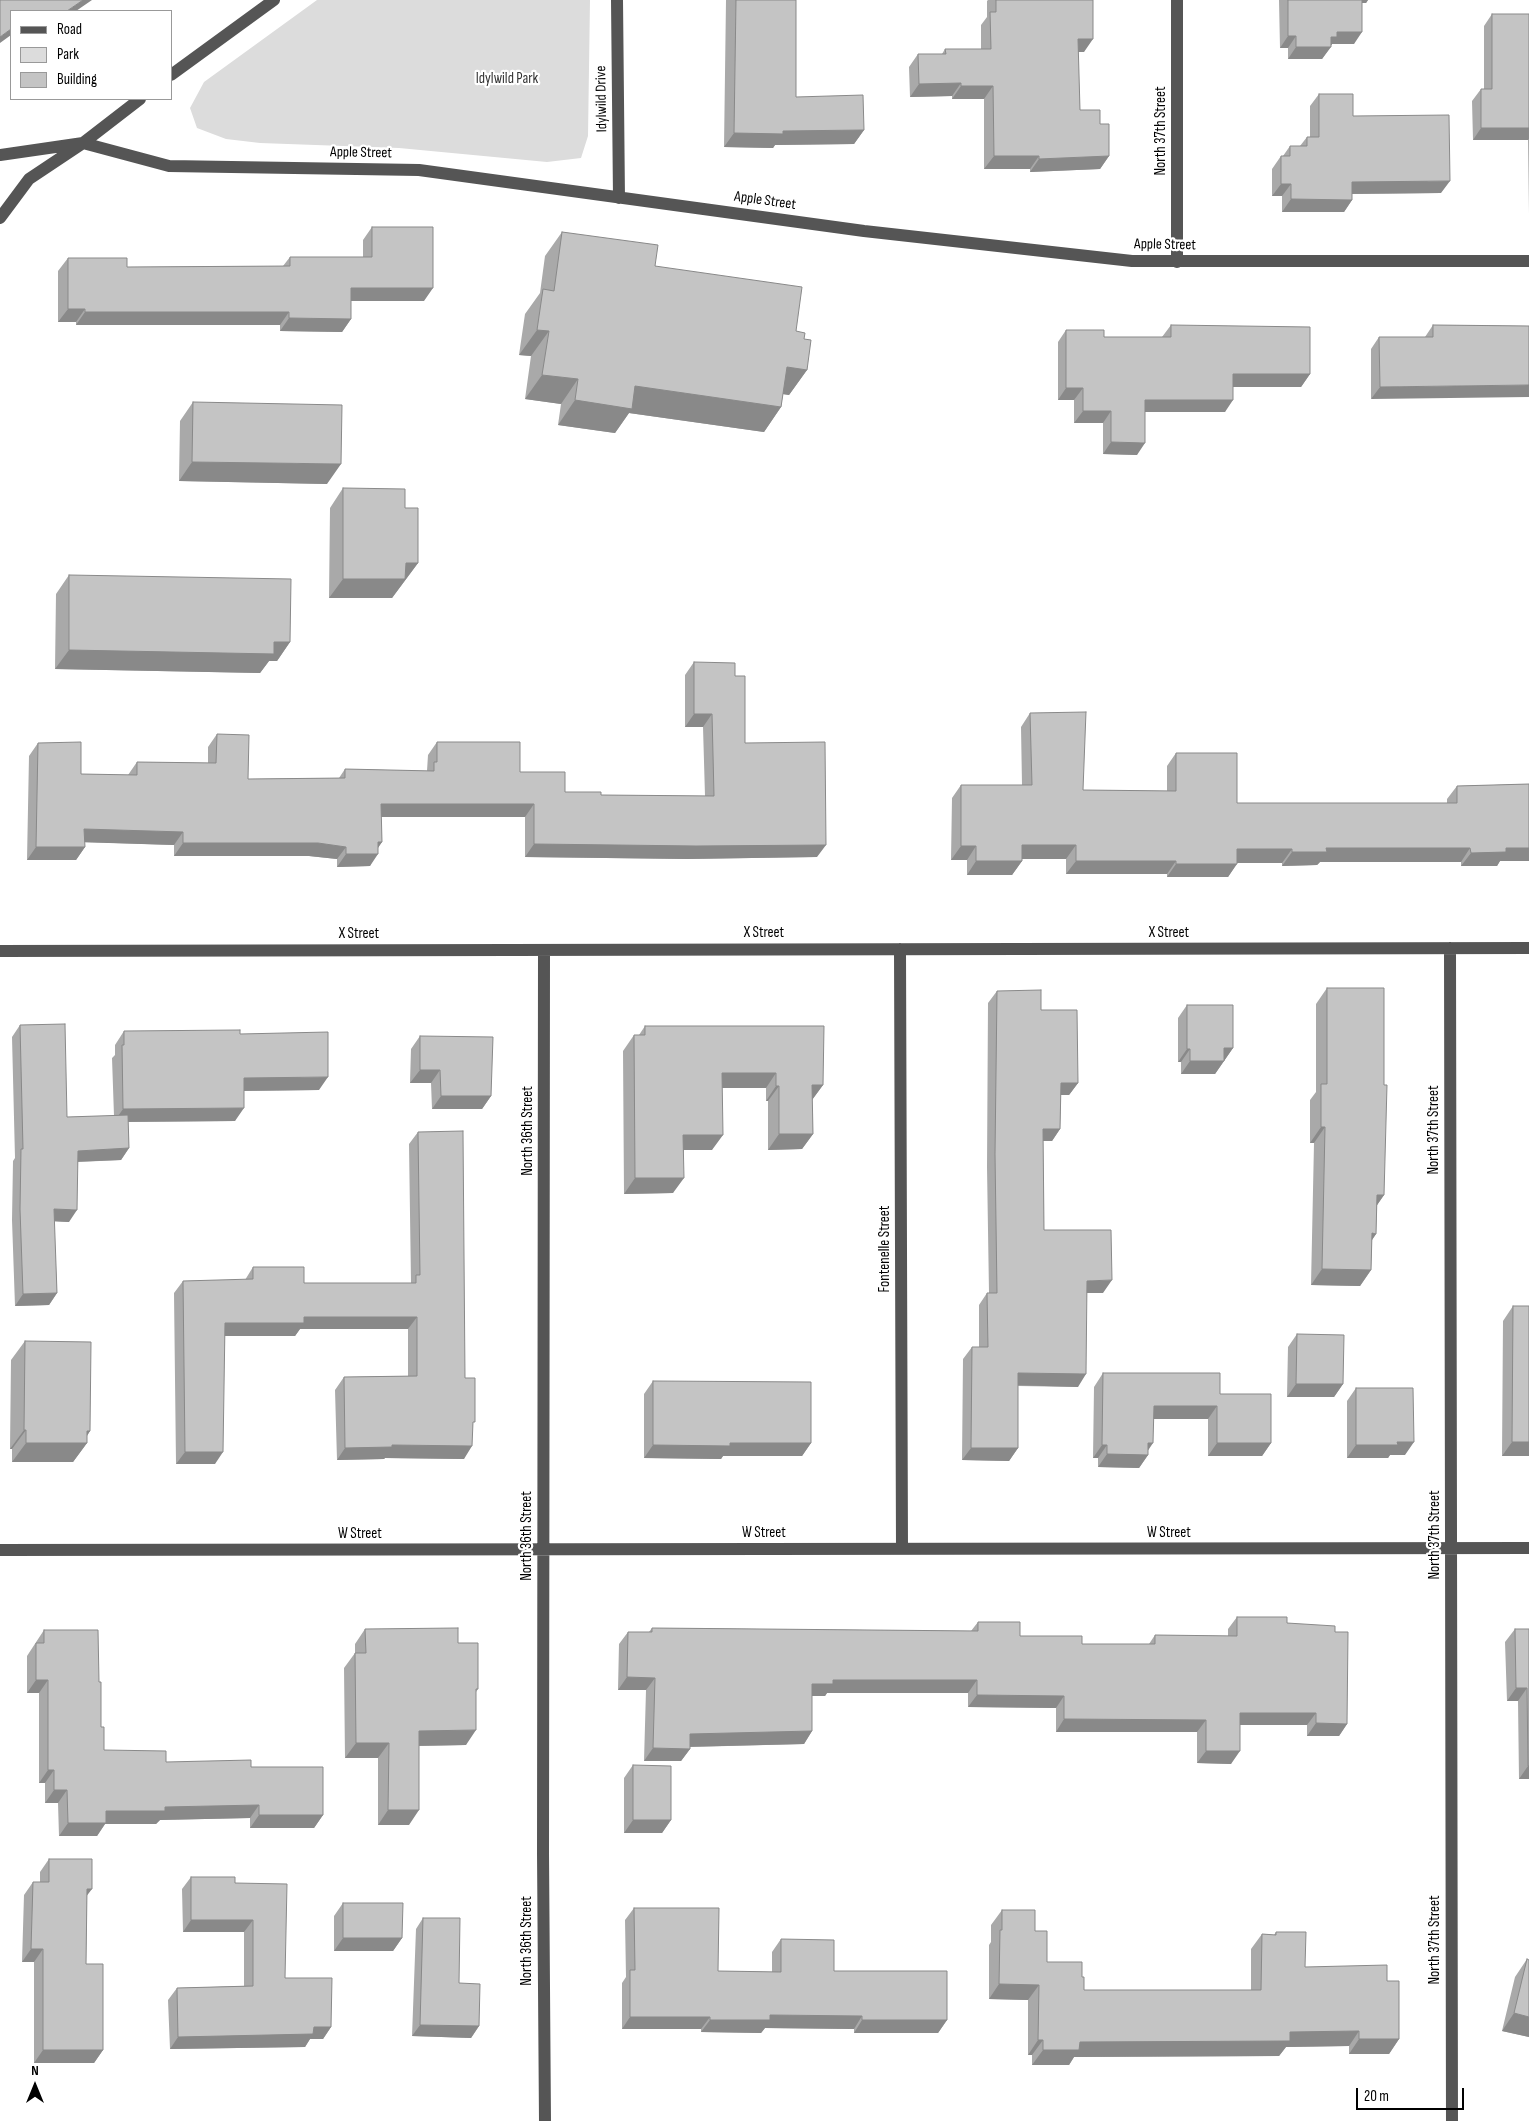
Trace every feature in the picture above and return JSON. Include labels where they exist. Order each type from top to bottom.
[{"type":"street","points":[[172,74],[274,0]]},
{"type":"street","name":"Idylwild Drive","points":[[617,0],[619,198]]},
{"type":"street","name":"North 37th Street","points":[[1177,0],[1177,262]]},
{"type":"street","points":[[0,218],[29,179],[83,144],[139,100]]},
{"type":"street","name":"Apple Street","points":[[0,155],[83,144],[169,166],[418,170],[883,233],[1132,261],[1529,261]]},
{"type":"street","name":"North 37th Street","points":[[1450,948],[1452,2121]]},
{"type":"street","name":"X Street","points":[[0,951],[1529,948]]},
{"type":"street","name":"North 36th Street","points":[[544,950],[543,1853],[546,2121]]},
{"type":"street","name":"Fontenelle Street","points":[[900,950],[902,1549]]},
{"type":"street","name":"W Street","points":[[0,1550],[1529,1548]]},
{"type":"green space","name":"Idylwild Park","points":[[317,0],[590,0],[588,136],[581,158],[547,162],[399,148],[260,143],[226,139],[197,128],[190,108],[204,82]]},
{"type":"building","points":[[0,0],[83,0],[68,10],[10,10],[10,30],[0,37]]},
{"type":"building","points":[[736,0],[796,0],[796,97],[863,95],[864,130],[783,131],[783,134],[734,133]]},
{"type":"building","points":[[996,0],[1093,0],[1093,39],[1078,39],[1080,110],[1100,110],[1100,124],[1109,124],[1109,156],[1039,159],[1039,156],[994,156],[993,86],[961,86],[961,83],[919,84],[918,54],[946,54],[945,49],[991,49],[990,12],[996,12]]},
{"type":"building","points":[[1288,0],[1362,0],[1362,32],[1337,32],[1337,37],[1331,37],[1331,47],[1296,47],[1296,36],[1288,36]]},
{"type":"building","points":[[1492,14],[1529,14],[1529,128],[1481,128],[1481,89],[1492,89]]},
{"type":"building","points":[[1319,94],[1353,94],[1353,116],[1449,115],[1450,181],[1352,182],[1352,200],[1291,199],[1291,184],[1281,184],[1281,156],[1290,156],[1290,146],[1307,146],[1307,137],[1319,137]]},
{"type":"building","points":[[372,227],[433,227],[433,288],[351,288],[351,319],[289,318],[289,312],[85,312],[85,309],[68,309],[68,258],[127,258],[127,267],[290,266],[290,257],[372,257]]},
{"type":"building","points":[[562,232],[658,245],[655,266],[802,287],[796,331],[805,333],[804,339],[811,340],[807,370],[787,367],[781,407],[635,386],[632,409],[575,400],[578,379],[542,375],[549,331],[537,330],[543,289],[554,291]]},
{"type":"building","points":[[1171,325],[1310,327],[1310,374],[1233,374],[1233,400],[1145,400],[1145,443],[1111,442],[1111,411],[1083,411],[1083,388],[1066,388],[1066,330],[1104,330],[1104,337],[1171,337]]},
{"type":"building","points":[[1433,325],[1529,326],[1529,385],[1380,387],[1379,337],[1433,337]]},
{"type":"building","points":[[193,402],[342,405],[341,464],[192,462]]},
{"type":"building","points":[[343,488],[405,489],[405,508],[418,508],[418,563],[406,563],[405,579],[343,579]]},
{"type":"building","points":[[69,575],[291,579],[290,642],[274,642],[274,654],[69,650]]},
{"type":"building","points":[[694,662],[735,663],[735,676],[745,676],[745,743],[825,742],[826,845],[534,844],[534,804],[381,804],[382,842],[378,842],[378,854],[346,854],[346,847],[318,843],[183,843],[183,832],[84,829],[85,847],[36,847],[38,743],[81,742],[81,774],[137,775],[137,762],[216,763],[217,734],[249,735],[248,779],[345,778],[345,769],[434,771],[434,762],[437,762],[437,742],[520,742],[520,772],[565,772],[565,792],[601,792],[601,795],[714,796],[712,714],[694,714]]},
{"type":"building","points":[[1086,712],[1083,790],[1176,791],[1176,753],[1237,753],[1237,803],[1457,803],[1457,786],[1529,784],[1529,848],[1506,848],[1506,852],[1471,853],[1470,848],[1326,848],[1327,852],[1292,852],[1292,849],[1237,849],[1237,864],[1176,864],[1176,861],[1076,861],[1076,845],[1022,845],[1022,861],[976,861],[976,846],[961,846],[961,785],[1032,785],[1030,713]]},
{"type":"building","points":[[1327,988],[1384,988],[1384,1085],[1387,1085],[1384,1195],[1377,1195],[1376,1234],[1372,1233],[1371,1270],[1322,1269],[1325,1127],[1321,1127],[1321,1084],[1327,1084]]},
{"type":"building","points":[[1041,990],[1041,1010],[1077,1010],[1078,1083],[1061,1083],[1060,1129],[1043,1129],[1044,1230],[1111,1230],[1112,1280],[1087,1281],[1086,1374],[1018,1373],[1018,1448],[971,1448],[972,1347],[988,1347],[987,1293],[997,1293],[995,1154],[997,991]]},
{"type":"building","points":[[1187,1005],[1233,1005],[1233,1048],[1224,1048],[1224,1061],[1190,1061],[1190,1049],[1187,1049]]},
{"type":"building","points":[[65,1024],[67,1117],[128,1115],[129,1148],[78,1151],[77,1210],[54,1209],[57,1293],[23,1294],[20,1209],[21,1149],[23,1149],[20,1025]]},
{"type":"building","points":[[645,1026],[824,1026],[823,1085],[812,1085],[813,1134],[779,1134],[779,1086],[776,1086],[776,1073],[722,1073],[723,1135],[683,1135],[684,1178],[635,1178],[634,1035],[645,1035]]},
{"type":"building","points":[[240,1030],[240,1034],[328,1032],[328,1077],[244,1078],[244,1108],[123,1109],[122,1045],[124,1045],[124,1031]]},
{"type":"building","points":[[420,1036],[493,1037],[491,1096],[441,1096],[440,1070],[420,1070]]},
{"type":"building","points":[[463,1131],[465,1378],[475,1378],[475,1422],[473,1422],[472,1446],[392,1445],[392,1447],[345,1448],[344,1377],[417,1376],[417,1317],[304,1317],[304,1323],[225,1323],[223,1452],[185,1452],[183,1281],[253,1279],[253,1267],[304,1267],[304,1283],[416,1283],[416,1275],[420,1275],[418,1132]]},
{"type":"building","points":[[1513,1306],[1529,1306],[1529,1442],[1512,1442]]},
{"type":"building","points":[[1297,1334],[1344,1335],[1343,1384],[1296,1384]]},
{"type":"building","points":[[25,1341],[91,1342],[90,1431],[87,1431],[87,1443],[26,1443],[26,1430],[24,1430]]},
{"type":"building","points":[[1103,1373],[1220,1373],[1220,1394],[1271,1394],[1271,1443],[1217,1443],[1217,1406],[1154,1406],[1153,1443],[1148,1443],[1148,1455],[1107,1454],[1107,1445],[1102,1445]]},
{"type":"building","points":[[653,1381],[811,1382],[811,1443],[730,1443],[730,1446],[653,1445]]},
{"type":"building","points":[[1356,1388],[1413,1388],[1414,1442],[1397,1442],[1398,1445],[1356,1445]]},
{"type":"building","points":[[1237,1617],[1287,1617],[1287,1623],[1335,1626],[1335,1632],[1348,1632],[1347,1724],[1316,1723],[1316,1713],[1240,1713],[1240,1751],[1206,1751],[1206,1720],[1064,1719],[1064,1696],[977,1695],[977,1680],[833,1680],[833,1684],[812,1684],[812,1731],[690,1734],[690,1749],[653,1748],[655,1678],[627,1677],[628,1632],[652,1632],[652,1628],[978,1631],[978,1622],[1020,1622],[1020,1636],[1082,1636],[1082,1644],[1155,1644],[1155,1635],[1237,1636]]},
{"type":"building","points":[[458,1628],[458,1643],[478,1643],[476,1730],[419,1731],[419,1810],[388,1810],[389,1743],[356,1743],[355,1653],[366,1653],[365,1629]]},
{"type":"building","points":[[1515,1629],[1529,1629],[1529,1766],[1527,1688],[1516,1688]]},
{"type":"building","points":[[44,1630],[98,1630],[101,1727],[104,1727],[104,1750],[166,1751],[166,1762],[251,1760],[251,1767],[323,1767],[323,1815],[259,1815],[259,1805],[165,1807],[165,1811],[106,1811],[106,1823],[68,1823],[67,1790],[54,1790],[54,1770],[48,1770],[48,1680],[36,1680],[36,1643],[44,1643]]},
{"type":"building","points":[[633,1765],[671,1766],[671,1820],[633,1820]]},
{"type":"building","points":[[49,1859],[92,1859],[92,1889],[87,1889],[86,1964],[103,1964],[103,2050],[43,2050],[43,1949],[31,1949],[33,1882],[49,1882]]},
{"type":"building","points":[[191,1877],[235,1877],[235,1883],[287,1884],[285,1978],[332,1978],[331,2027],[314,2027],[313,2034],[178,2037],[177,1988],[253,1986],[253,1920],[191,1920]]},
{"type":"building","points":[[343,1903],[403,1903],[402,1938],[343,1938]]},
{"type":"building","points":[[634,1908],[719,1908],[718,1971],[781,1972],[781,1939],[834,1940],[834,1971],[947,1971],[947,2020],[862,2020],[862,2016],[770,2015],[770,2020],[710,2020],[710,2017],[630,2017],[630,1970],[635,1970]]},
{"type":"building","points":[[1002,1910],[1035,1910],[1035,1931],[1047,1931],[1047,1962],[1082,1962],[1084,1990],[1261,1990],[1262,1934],[1276,1935],[1276,1932],[1306,1932],[1305,1967],[1387,1965],[1387,1981],[1399,1981],[1399,2039],[1359,2039],[1359,2031],[1290,2032],[1290,2041],[1080,2042],[1079,2050],[1043,2050],[1043,2040],[1038,2040],[1039,1985],[999,1984]]},
{"type":"building","points":[[423,1918],[460,1918],[459,1983],[480,1984],[479,2026],[420,2025]]},
{"type":"building","points":[[1527,1959],[1529,1960],[1529,2017],[1514,2013]]}]
